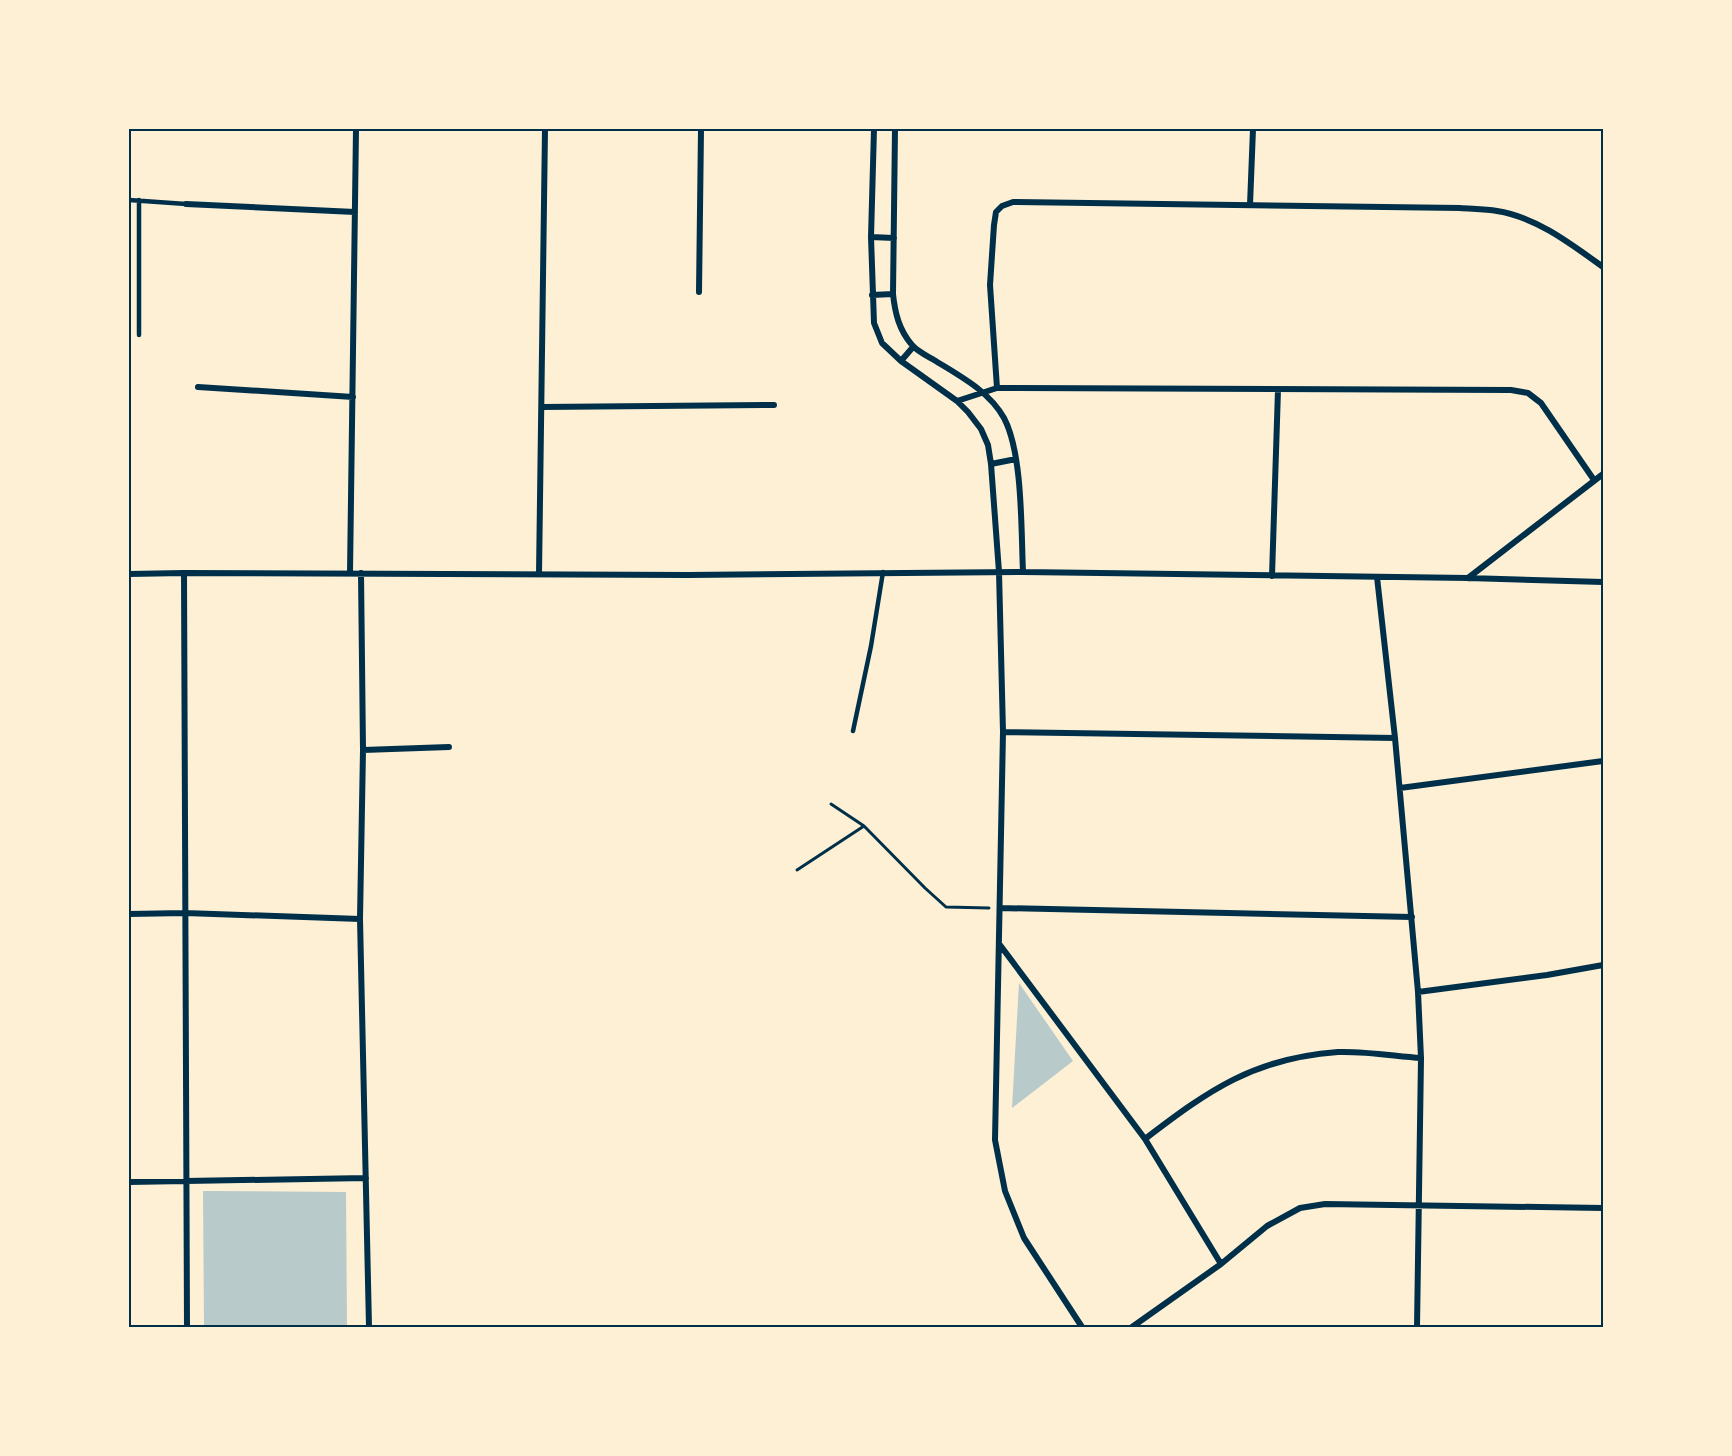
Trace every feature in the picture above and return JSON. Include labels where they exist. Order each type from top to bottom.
[{"type":"street","points":[[350,573],[356,129]]},
{"type":"street","points":[[539,573],[545,129]]},
{"type":"street","points":[[699,292],[701,129]]},
{"type":"street","points":[[874,129],[871,237],[874,323],[882,343],[901,361],[957,401],[981,429],[988,445],[992,464],[999,572],[1003,732],[995,1140],[1005,1191],[1024,1238],[1082,1327]]},
{"type":"street","points":[[895,129],[893,294],[895,312],[902,330],[913,347],[982,391],[1003,416],[1011,435],[1016,459],[1023,572]]},
{"type":"street","points":[[1250,205],[1252,129]]},
{"type":"street","points":[[997,388],[990,285],[994,225],[996,212],[1002,206],[1013,202],[1498,211],[1526,218],[1569,242],[1603,267]]},
{"type":"street","points":[[186,204],[355,212]]},
{"type":"street","points":[[871,237],[894,238]]},
{"type":"street","points":[[872,295],[893,294]]},
{"type":"street","points":[[901,361],[913,347]]},
{"type":"street","points":[[198,387],[353,397]]},
{"type":"street","points":[[957,401],[997,388],[1511,390],[1528,393],[1541,403],[1594,480]]},
{"type":"street","points":[[1272,576],[1278,390]]},
{"type":"street","points":[[542,407],[774,405]]},
{"type":"street","points":[[992,464],[1016,459]]},
{"type":"street","points":[[1468,578],[1603,474]]},
{"type":"street","points":[[129,574],[688,575],[1023,572],[1603,582]]},
{"type":"street","points":[[184,573],[187,1327]]},
{"type":"street","points":[[361,573],[363,750],[360,919],[369,1327]]},
{"type":"street","points":[[1377,577],[1400,788],[1418,992],[1421,1058],[1417,1327]]},
{"type":"street","points":[[1003,732],[1395,738]]},
{"type":"street","points":[[363,750],[449,747]]},
{"type":"street","points":[[1400,788],[1603,761]]},
{"type":"street","points":[[1000,908],[1412,916]]},
{"type":"street","points":[[129,914],[185,912],[360,919]]},
{"type":"street","points":[[999,945],[1145,1139],[1221,1264]]},
{"type":"street","points":[[1418,992],[1547,975],[1603,965]]},
{"type":"street","points":[[1145,1139],[1203,1095],[1227,1081],[1262,1066],[1304,1056],[1341,1052],[1421,1058]]},
{"type":"street","points":[[129,1182],[366,1178]]},
{"type":"street","points":[[1132,1327],[1221,1264],[1267,1226],[1300,1208],[1325,1204],[1419,1204],[1603,1208]]},
{"type":"lane","points":[[129,200],[186,204]]},
{"type":"lane","points":[[138,335],[139,200]]},
{"type":"lane","points":[[853,731],[872,646],[883,572]]},
{"type":"path","points":[[831,804],[864,826],[946,907],[1000,908]]},
{"type":"path","points":[[797,870],[864,826]]},
{"type":"shaded area","points":[[1019,983],[1073,1061],[1012,1108]]},
{"type":"shaded area","points":[[203,1191],[346,1192],[347,1327],[204,1327]]}]
